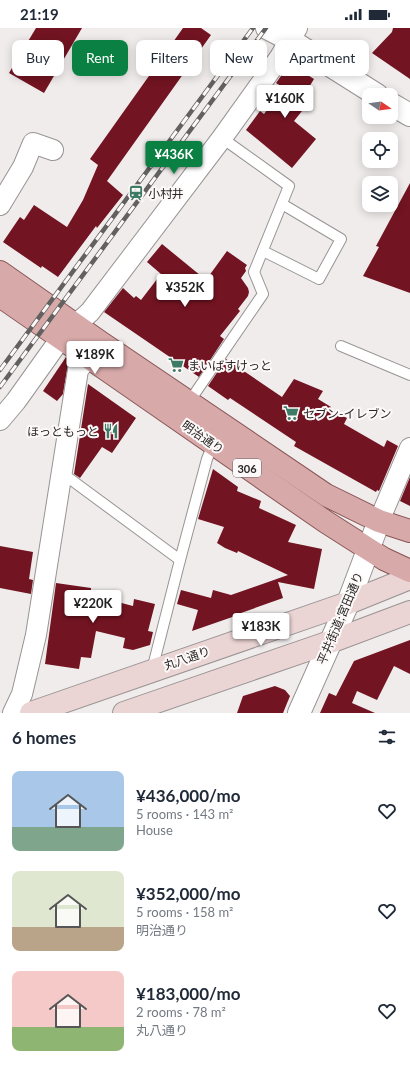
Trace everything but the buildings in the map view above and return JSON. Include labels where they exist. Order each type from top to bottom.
[{"type":"main road","name":"明治通り","points":[[0,272],[68,331],[213,444],[368,549],[410,571]]},
{"type":"main road","name":"明治通り","points":[[0,296],[68,331]]},
{"type":"main road","name":"明治通り","points":[[94,350],[189,402],[326,495],[379,522],[410,531]]},
{"type":"main road","name":"丸八通り","points":[[31,713],[348,603],[410,578]]},
{"type":"main road","points":[[124,713],[330,642],[410,612]]},
{"type":"street","points":[[267,28],[293,34],[367,88]]},
{"type":"street","points":[[0,420],[68,331],[90,312],[222,138],[280,57],[293,34]]},
{"type":"street","points":[[398,108],[410,115]]},
{"type":"street","points":[[0,206],[23,167],[33,143],[53,150]]},
{"type":"street","points":[[13,713],[22,694],[36,635],[78,370],[94,350]]},
{"type":"street","points":[[379,522],[410,448]]},
{"type":"street","name":"平井街道;宮田通り","points":[[299,713],[348,603],[379,522]]},
{"type":"lane","points":[[189,402],[263,294],[254,272],[289,186],[222,138]]},
{"type":"lane","points":[[263,251],[319,279],[341,239],[282,204]]},
{"type":"lane","points":[[342,346],[410,375]]},
{"type":"lane","points":[[152,670],[180,560],[213,444]]},
{"type":"lane","points":[[62,473],[180,560]]},
{"type":"railway","points":[[0,370],[253,28]]},
{"type":"railway","points":[[0,387],[266,28]]},
{"type":"place","name":"小村井","points":[[136,193]]},
{"type":"place","name":"まいばすけっと","points":[[176,365]]},
{"type":"place","name":"セブン-イレブン","points":[[291,413]]},
{"type":"place","name":"ほっともっと","points":[[111,431]]}]
